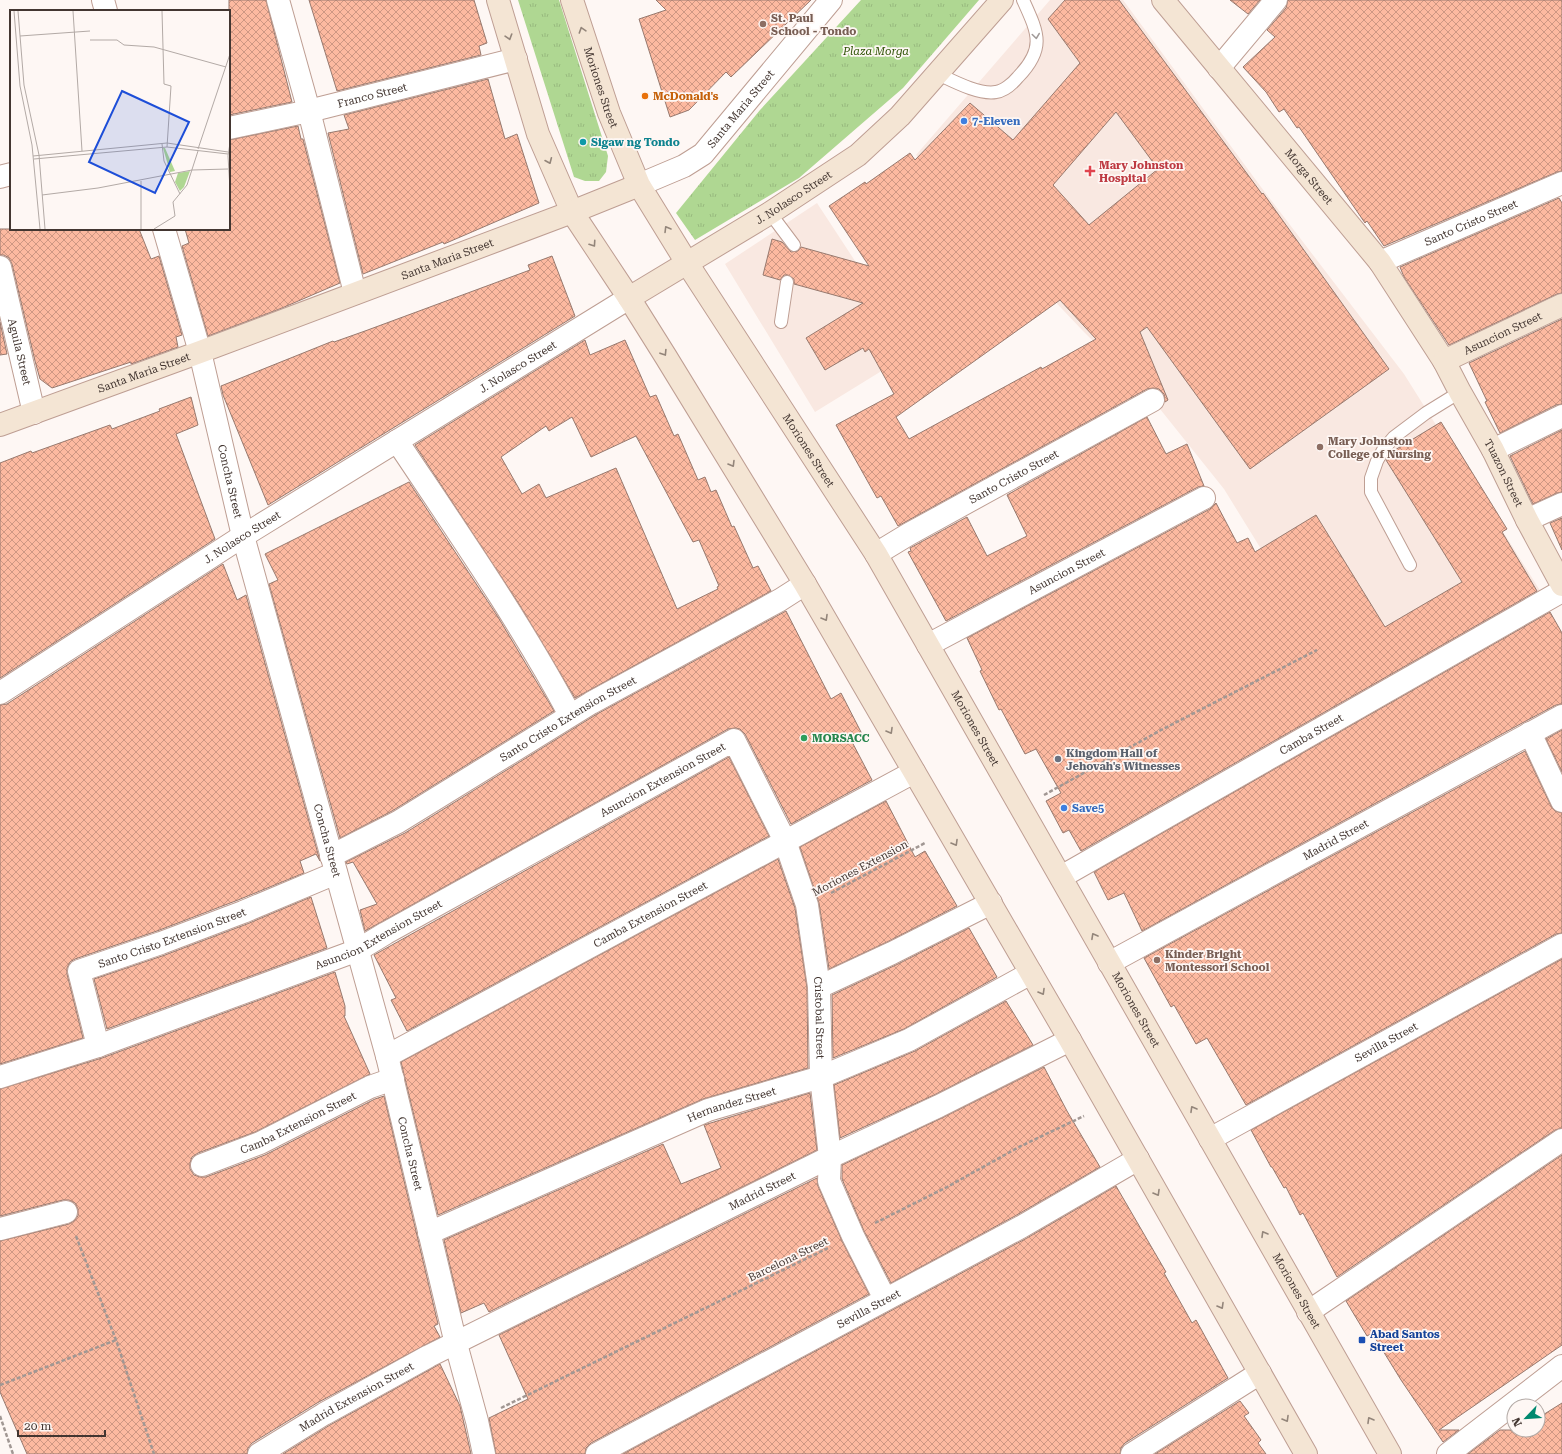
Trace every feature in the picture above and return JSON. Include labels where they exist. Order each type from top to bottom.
[{"type":"main road","points":[[498,0],[538,134],[572,212],[629,298],[805,584],[1070,1040],[1306,1454]]},
{"type":"main road","name":"Moriones Street","points":[[572,0],[609,113],[639,185],[876,554],[1390,1454]]},
{"type":"main road","name":"J. Nolasco Street","points":[[629,298],[770,212],[858,155],[900,116],[1002,0]]},
{"type":"main road","name":"Morga Street","points":[[1163,0],[1380,262],[1444,361]]},
{"type":"main road","name":"Santa Maria Street","points":[[0,425],[200,352],[572,212],[639,185]]},
{"type":"main road","name":"Asuncion Street","points":[[1444,361],[1562,305]]},
{"type":"main road","name":"Tuazon Street","points":[[1444,361],[1562,585]]},
{"type":"street","points":[[103,0],[106,10]]},
{"type":"street","points":[[278,0],[309,111],[356,293]]},
{"type":"street","name":"Santa Maria Street","points":[[639,185],[684,166],[702,154],[831,0]]},
{"type":"street","points":[[1219,68],[1276,0]]},
{"type":"street","name":"Franco Street","points":[[230,128],[309,111],[516,59]]},
{"type":"street","points":[[0,177],[10,174]]},
{"type":"street","name":"Santo Cristo Street","points":[[1380,262],[1562,183]]},
{"type":"street","name":"Concha Street","points":[[164,230],[200,352],[243,536],[387,1056],[484,1454]]},
{"type":"street","name":"Aguila Street","points":[[0,267],[34,412]]},
{"type":"street","name":"J. Nolasco Street","points":[[0,693],[243,536],[629,298]]},
{"type":"street","name":"Santo Cristo Street","points":[[876,554],[909,534],[1153,400]]},
{"type":"street","points":[[1492,450],[1562,416]]},
{"type":"street","points":[[397,441],[521,630],[548,674],[570,715]]},
{"type":"street","name":"Asuncion Street","points":[[928,645],[1204,498]]},
{"type":"street","points":[[1528,520],[1562,504]]},
{"type":"street","name":"Santo Cristo Extension Street","points":[[98,1046],[79,971],[243,912],[334,864],[398,822],[570,715],[780,600],[805,584]]},
{"type":"street","name":"Camba Street","points":[[1061,877],[1562,591]]},
{"type":"street","name":"Madrid Street","points":[[1109,963],[1530,732],[1562,716]]},
{"type":"street","points":[[1530,732],[1562,801]]},
{"type":"street","name":"Cristobal Street","points":[[734,740],[785,841],[807,905],[818,987],[821,1077],[830,1157],[829,1180],[854,1236],[885,1299]]},
{"type":"street","name":"Asuncion Extension Street","points":[[0,1077],[98,1046],[358,950],[734,740]]},
{"type":"street","name":"Camba Extension Street","points":[[387,1056],[914,772]]},
{"type":"street","points":[[818,987],[892,953],[990,903]]},
{"type":"street","name":"Sevilla Street","points":[[1210,1139],[1562,946]]},
{"type":"street","name":"Hernandez Street","points":[[429,1233],[708,1110],[821,1077],[910,1040],[1031,973]]},
{"type":"street","name":"Madrid Street","points":[[456,1344],[830,1157],[939,1106],[1070,1040]]},
{"type":"street","name":"Camba Extension Street","points":[[202,1165],[260,1143],[370,1088],[393,1079]]},
{"type":"street","points":[[1308,1312],[1562,1140]]},
{"type":"street","name":"Sevilla Street","points":[[597,1454],[1021,1227],[1138,1159]]},
{"type":"street","points":[[0,1229],[66,1212]]},
{"type":"street","name":"Madrid Extension Street","points":[[259,1454],[324,1414],[429,1356],[456,1344]]},
{"type":"street","points":[[1448,1454],[1562,1366]]},
{"type":"street","points":[[1132,1454],[1260,1373]]},
{"type":"lane","points":[[938,74],[980,92],[996,92],[1015,81],[1026,69],[1036,53],[1037,38],[1033,21],[1023,0]]},
{"type":"lane","points":[[770,212],[794,245]]},
{"type":"lane","points":[[781,322],[787,282]]},
{"type":"lane","points":[[1410,565],[1371,492],[1371,478],[1383,450],[1394,437],[1426,413],[1460,392]]},
{"type":"path","points":[[1021,808],[1161,730],[1317,650]]},
{"type":"path","name":"Moriones Extension","points":[[807,905],[921,845]]},
{"type":"path","name":"Barcelona Street","points":[[497,1410],[854,1236],[1020,1147],[1083,1116]]},
{"type":"path","points":[[66,1212],[116,1340],[154,1454]]},
{"type":"path","points":[[0,1385],[116,1340]]},
{"type":"path","points":[[0,1416],[13,1454]]},
{"type":"shaded area","name":"Mary Johnston College of Nursing","points":[[1050,0],[1123,0],[1261,187],[1404,374],[1546,600],[1353,698],[1224,489],[1156,404],[1083,331],[916,155]]},
{"type":"shaded area","points":[[817,203],[914,351],[815,412],[725,264]]},
{"type":"green space","points":[[518,0],[559,0],[608,156],[606,172],[599,181],[585,181],[574,177]]},
{"type":"green space","name":"Plaza Morga","points":[[861,0],[979,0],[903,88],[799,178],[695,240],[676,213],[760,110]]},
{"type":"building","points":[[229,0],[266,0],[292,102],[230,115]]},
{"type":"building","points":[[309,0],[474,0],[487,43],[479,46],[481,55],[337,91]]},
{"type":"building","points":[[656,0],[811,0],[731,77],[726,72],[689,110],[670,117],[639,19],[666,10]]},
{"type":"building","points":[[1065,0],[1119,0],[1262,194],[1263,193],[1389,369],[1250,469],[1147,327],[1140,332],[1168,400],[1165,402],[1164,394],[1159,389],[1147,389],[898,526],[881,496],[877,498],[836,425],[894,394],[869,349],[865,352],[863,348],[825,370],[806,338],[863,303],[794,284],[794,279],[788,275],[784,275],[780,280],[763,275],[772,239],[782,242],[791,252],[798,251],[801,247],[869,266],[829,206],[865,182],[866,184],[910,153],[915,160],[970,103],[1013,140],[1080,63],[1048,19]],"holes":[[[1116,112],[1158,169],[1089,225],[1053,185]],[[1060,300],[1096,339],[1042,369],[1041,367],[909,439],[896,417]]]},
{"type":"building","points":[[1230,0],[1260,0],[1248,14]]},
{"type":"building","points":[[1288,0],[1562,0],[1562,171],[1384,246],[1367,221],[1365,223],[1299,127],[1297,128],[1284,109],[1279,112],[1266,92],[1243,67],[1275,37],[1267,30],[1286,8]]},
{"type":"building","points":[[488,79],[505,139],[517,134],[539,203],[444,244],[443,242],[363,274],[328,133],[349,129],[344,115]]},
{"type":"building","points":[[298,126],[301,139],[303,139],[340,283],[282,308],[208,336],[182,246],[189,243],[185,230],[230,230],[230,140]]},
{"type":"building","points":[[1559,198],[1562,203],[1562,293],[1449,345],[1404,277],[1400,267]]},
{"type":"building","points":[[0,229],[139,230],[151,259],[159,256],[182,335],[176,337],[178,347],[131,364],[131,362],[52,388],[40,379],[12,264],[9,258],[4,255],[0,255]]},
{"type":"building","points":[[552,256],[575,316],[268,505],[223,395],[221,386],[333,341],[334,342],[365,331],[530,270],[528,265]]},
{"type":"building","points":[[1562,319],[1562,404],[1556,405],[1500,433],[1469,363]]},
{"type":"building","points":[[0,322],[7,354],[0,355]]},
{"type":"building","points":[[585,340],[590,355],[625,340],[650,397],[656,395],[674,436],[678,434],[698,480],[705,477],[711,492],[716,490],[732,527],[734,526],[753,568],[758,566],[771,591],[575,698],[519,604],[415,445]],"holes":[[[572,417],[591,457],[636,436],[693,542],[699,540],[719,586],[717,587],[718,589],[677,609],[616,468],[546,498],[539,484],[522,494],[501,457],[546,426],[549,431]]]},
{"type":"building","points":[[191,397],[198,425],[176,434],[215,539],[0,678],[0,463],[31,451],[32,453],[110,425],[112,429],[160,411],[159,409]]},
{"type":"building","points":[[1147,417],[1166,454],[1187,444],[1204,486],[1198,487],[946,621],[908,552],[911,551],[910,548],[967,517],[987,556],[1027,536],[1007,495]]},
{"type":"building","points":[[1441,422],[1507,529],[1502,532],[1537,591],[1081,851],[1069,830],[1063,833],[1046,801],[1061,793],[1036,749],[1025,754],[1001,709],[999,710],[980,671],[982,670],[967,638],[1210,509],[1216,503],[1237,543],[1248,538],[1255,552],[1316,515],[1385,627],[1462,582],[1386,460],[1390,453]]},
{"type":"building","points":[[1562,430],[1562,492],[1533,504],[1510,456]]},
{"type":"building","points":[[409,482],[498,617],[554,711],[392,811],[340,838],[269,584],[278,580],[265,554]]},
{"type":"building","points":[[1562,518],[1562,550],[1550,523]]},
{"type":"building","points":[[223,564],[237,600],[246,595],[320,861],[316,854],[300,861],[304,873],[157,931],[70,962],[67,968],[67,974],[83,1038],[0,1064],[0,705],[7,704]]},
{"type":"building","points":[[786,611],[831,699],[841,693],[862,734],[851,740],[872,780],[791,824],[745,734],[740,729],[728,729],[365,931],[360,910],[377,904],[353,862],[347,864],[346,862],[405,833],[597,714]]},
{"type":"building","points":[[1550,612],[1562,633],[1562,704],[1556,705],[1524,722],[1142,931],[1124,893],[1108,900],[1094,872]]},
{"type":"building","points":[[1562,730],[1562,772],[1546,739]]},
{"type":"building","points":[[1525,751],[1551,806],[1555,811],[1562,813],[1562,933],[1556,934],[1246,1105],[1207,1038],[1196,1044],[1174,1005],[1171,1007],[1144,958]]},
{"type":"building","points":[[729,757],[769,836],[407,1031],[391,1000],[396,998],[374,955]]},
{"type":"building","points":[[886,801],[915,857],[925,851],[957,906],[887,942],[829,969],[819,903],[800,847]]},
{"type":"building","points":[[778,859],[795,908],[807,988],[808,1068],[703,1099],[438,1215],[401,1062]]},
{"type":"building","points":[[311,897],[327,948],[107,1029],[94,979],[165,955],[247,924]]},
{"type":"building","points":[[969,928],[997,977],[904,1029],[833,1058],[832,995]]},
{"type":"building","points":[[1562,959],[1562,1128],[1555,1130],[1337,1277],[1303,1213],[1300,1215],[1286,1187],[1284,1188],[1271,1167],[1251,1130]]},
{"type":"building","points":[[335,972],[345,1006],[344,1016],[370,1074],[255,1132],[198,1153],[192,1157],[190,1169],[194,1175],[206,1177],[265,1155],[375,1099],[384,1096],[438,1324],[434,1326],[440,1337],[317,1403],[252,1443],[248,1448],[247,1454],[27,1454],[0,1392],[0,1241],[69,1224],[78,1216],[78,1209],[75,1203],[69,1200],[63,1200],[0,1216],[0,1089],[102,1058]]},
{"type":"building","points":[[1006,1001],[1033,1045],[934,1095],[840,1138],[834,1085],[915,1051]]},
{"type":"building","points":[[1044,1067],[1067,1111],[1100,1167],[1015,1216],[891,1283],[864,1231],[842,1179],[842,1165],[944,1117]]},
{"type":"building","points":[[810,1093],[817,1150],[489,1312],[484,1303],[461,1313],[444,1240],[663,1144],[681,1184],[721,1168],[704,1125]]},
{"type":"building","points":[[1562,1155],[1562,1345],[1439,1430],[1459,1430],[1443,1442],[1401,1380],[1372,1333],[1367,1336],[1346,1301]]},
{"type":"building","points":[[817,1178],[818,1186],[842,1241],[869,1294],[591,1443],[586,1448],[585,1454],[496,1454],[489,1418],[528,1399],[499,1335]]},
{"type":"building","points":[[1116,1186],[1166,1272],[1164,1273],[1192,1323],[1196,1320],[1228,1378],[1125,1443],[1121,1448],[1120,1454],[623,1454],[1027,1238]]},
{"type":"building","points":[[440,1364],[460,1406],[471,1454],[283,1454],[330,1425]]},
{"type":"building","points":[[1240,1401],[1249,1413],[1244,1416],[1261,1440],[1258,1443],[1266,1454],[1155,1454]]},
{"type":"building","points":[[1562,1403],[1562,1454],[1468,1454],[1500,1430],[1506,1430],[1506,1438],[1546,1438],[1546,1413]]},
{"type":"place","name":"St. Paul School - Tondo","points":[[763,24]]},
{"type":"place","name":"McDonald's","points":[[645,96]]},
{"type":"place","name":"7-Eleven","points":[[964,121]]},
{"type":"place","name":"Sigaw ng Tondo","points":[[583,142]]},
{"type":"place","name":"Mary Johnston Hospital","points":[[1090,171]]},
{"type":"place","name":"Mary Johnston College of Nursing","points":[[1320,447]]},
{"type":"place","name":"MORSACC","points":[[804,738]]},
{"type":"place","name":"Kingdom Hall of Jehovah's Witnesses","points":[[1058,759]]},
{"type":"place","name":"Save5","points":[[1064,808]]},
{"type":"place","name":"Kinder Bright Montessori School","points":[[1157,960]]},
{"type":"place","name":"Abad Santos Street","points":[[1362,1340]]}]
